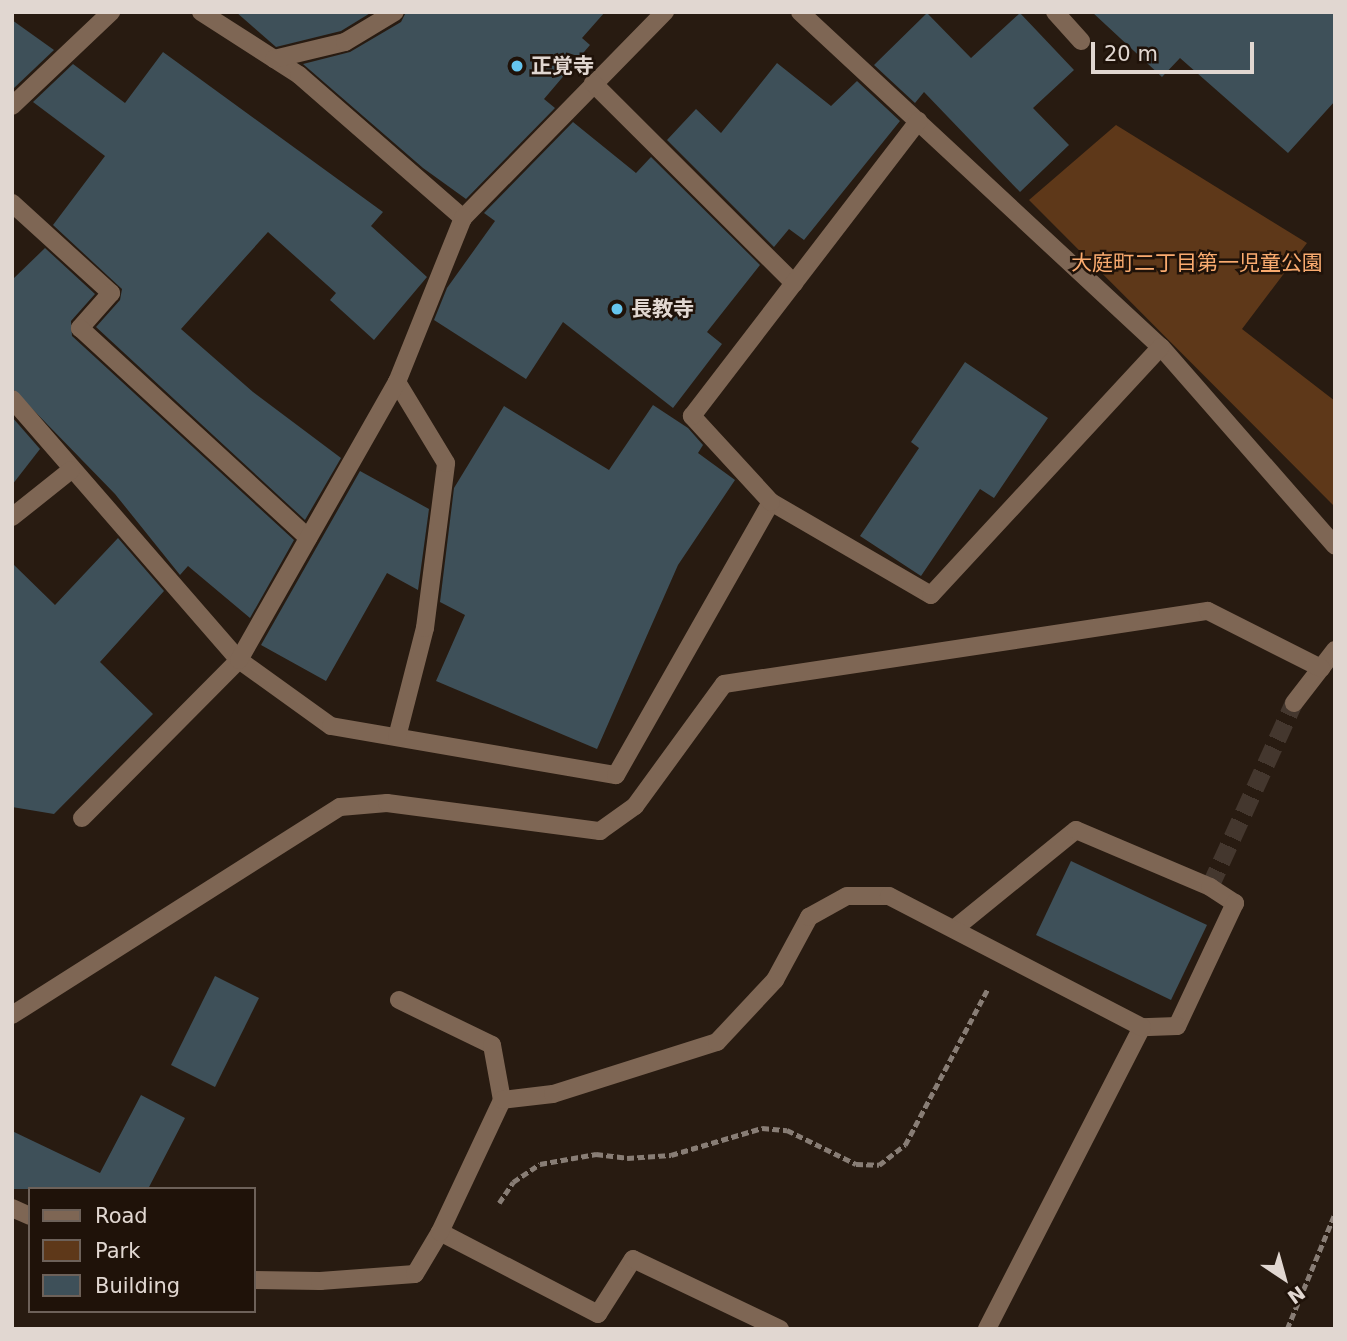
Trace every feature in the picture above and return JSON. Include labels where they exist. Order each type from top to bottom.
[{"type":"street","points":[[12,106],[111,12]]},
{"type":"street","points":[[201,12],[274,59],[463,218]]},
{"type":"street","points":[[274,59],[345,42],[395,12]]},
{"type":"street","points":[[82,818],[239,660],[397,382],[463,218],[665,12]]},
{"type":"street","points":[[800,12],[1161,347],[1335,546]]},
{"type":"street","points":[[1055,12],[1081,41]]},
{"type":"street","points":[[593,83],[794,283]]},
{"type":"street","points":[[918,121],[692,416],[771,502],[931,595],[1161,347]]},
{"type":"street","points":[[12,203],[111,293],[80,328],[308,538]]},
{"type":"street","points":[[397,382],[446,463],[425,628],[397,737]]},
{"type":"street","points":[[12,399],[239,660],[331,726],[616,775],[771,502]]},
{"type":"street","points":[[12,517],[71,470]]},
{"type":"street","points":[[12,1015],[340,807],[387,803],[600,831],[635,806],[724,684],[1208,611],[1321,668]]},
{"type":"street","points":[[1294,703],[1335,650]]},
{"type":"street","points":[[502,1100],[553,1094],[717,1042],[775,979],[809,917],[848,896],[889,896],[1142,1027],[1177,1026],[1235,903],[1210,887],[1076,830],[954,929]]},
{"type":"street","points":[[256,1280],[320,1281],[415,1274],[440,1232],[502,1100],[492,1045],[399,1000]]},
{"type":"street","points":[[988,1329],[1142,1027]]},
{"type":"street","points":[[12,1208],[28,1215]]},
{"type":"street","points":[[440,1232],[598,1314],[633,1259],[780,1329]]},
{"type":"path","points":[[471,1248],[513,1182],[540,1164],[571,1157],[671,1155],[762,1128],[787,1130],[856,1164],[879,1165],[905,1145],[1005,956]]},
{"type":"path","points":[[1286,1329],[1335,1213]]},
{"type":"green space","name":"大庭町二丁目第一児童公園","points":[[1116,125],[1307,243],[1242,329],[1335,401],[1335,507],[1029,200]]},
{"type":"building","points":[[236,12],[372,12],[341,31],[276,47]]},
{"type":"building","points":[[406,12],[605,12],[582,38],[590,45],[544,99],[555,108],[466,199],[423,168],[303,64],[350,52],[401,22]]},
{"type":"building","points":[[1092,12],[1335,12],[1335,101],[1288,153],[1180,58],[1162,77]]},
{"type":"building","points":[[927,13],[971,58],[1020,13],[1074,70],[1033,108],[1069,145],[1020,192],[924,92],[915,103],[874,65]]},
{"type":"building","points":[[12,20],[54,50],[14,88],[12,87]]},
{"type":"building","points":[[163,52],[383,212],[371,226],[427,277],[374,340],[330,300],[336,293],[268,232],[181,329],[253,392],[341,458],[305,520],[96,327],[120,300],[122,289],[53,225],[105,156],[33,102],[73,64],[125,103]]},
{"type":"building","points":[[777,63],[831,106],[857,81],[900,121],[804,240],[789,229],[774,247],[667,140],[696,109],[721,133]]},
{"type":"building","points":[[573,122],[636,173],[651,157],[760,265],[707,332],[722,344],[673,408],[563,322],[526,379],[434,320],[447,288],[495,221],[484,213]]},
{"type":"building","points":[[45,248],[95,294],[71,321],[72,336],[294,540],[250,618],[188,566],[180,575],[115,494],[12,388],[12,280]]},
{"type":"building","points":[[965,362],[1048,418],[994,498],[980,489],[921,576],[860,536],[919,448],[911,442]]},
{"type":"building","points":[[653,405],[688,428],[703,445],[698,453],[735,480],[678,565],[597,749],[436,681],[465,615],[440,602],[454,488],[504,406],[609,470]]},
{"type":"building","points":[[12,417],[40,449],[12,485]]},
{"type":"building","points":[[360,471],[429,509],[418,590],[387,573],[326,681],[261,645]]},
{"type":"building","points":[[118,538],[164,591],[100,662],[153,714],[54,814],[12,807],[12,563],[55,605]]},
{"type":"building","points":[[1071,861],[1207,925],[1171,1000],[1036,935]]},
{"type":"building","points":[[215,976],[259,998],[215,1087],[171,1065]]},
{"type":"building","points":[[141,1095],[185,1118],[149,1187],[12,1189],[12,1131],[100,1173]]},
{"type":"tunnel","points":[[1210,887],[1294,703]]},
{"type":"place","name":"正覚寺","points":[[517,66]]},
{"type":"place","name":"長教寺","points":[[617,309]]}]
